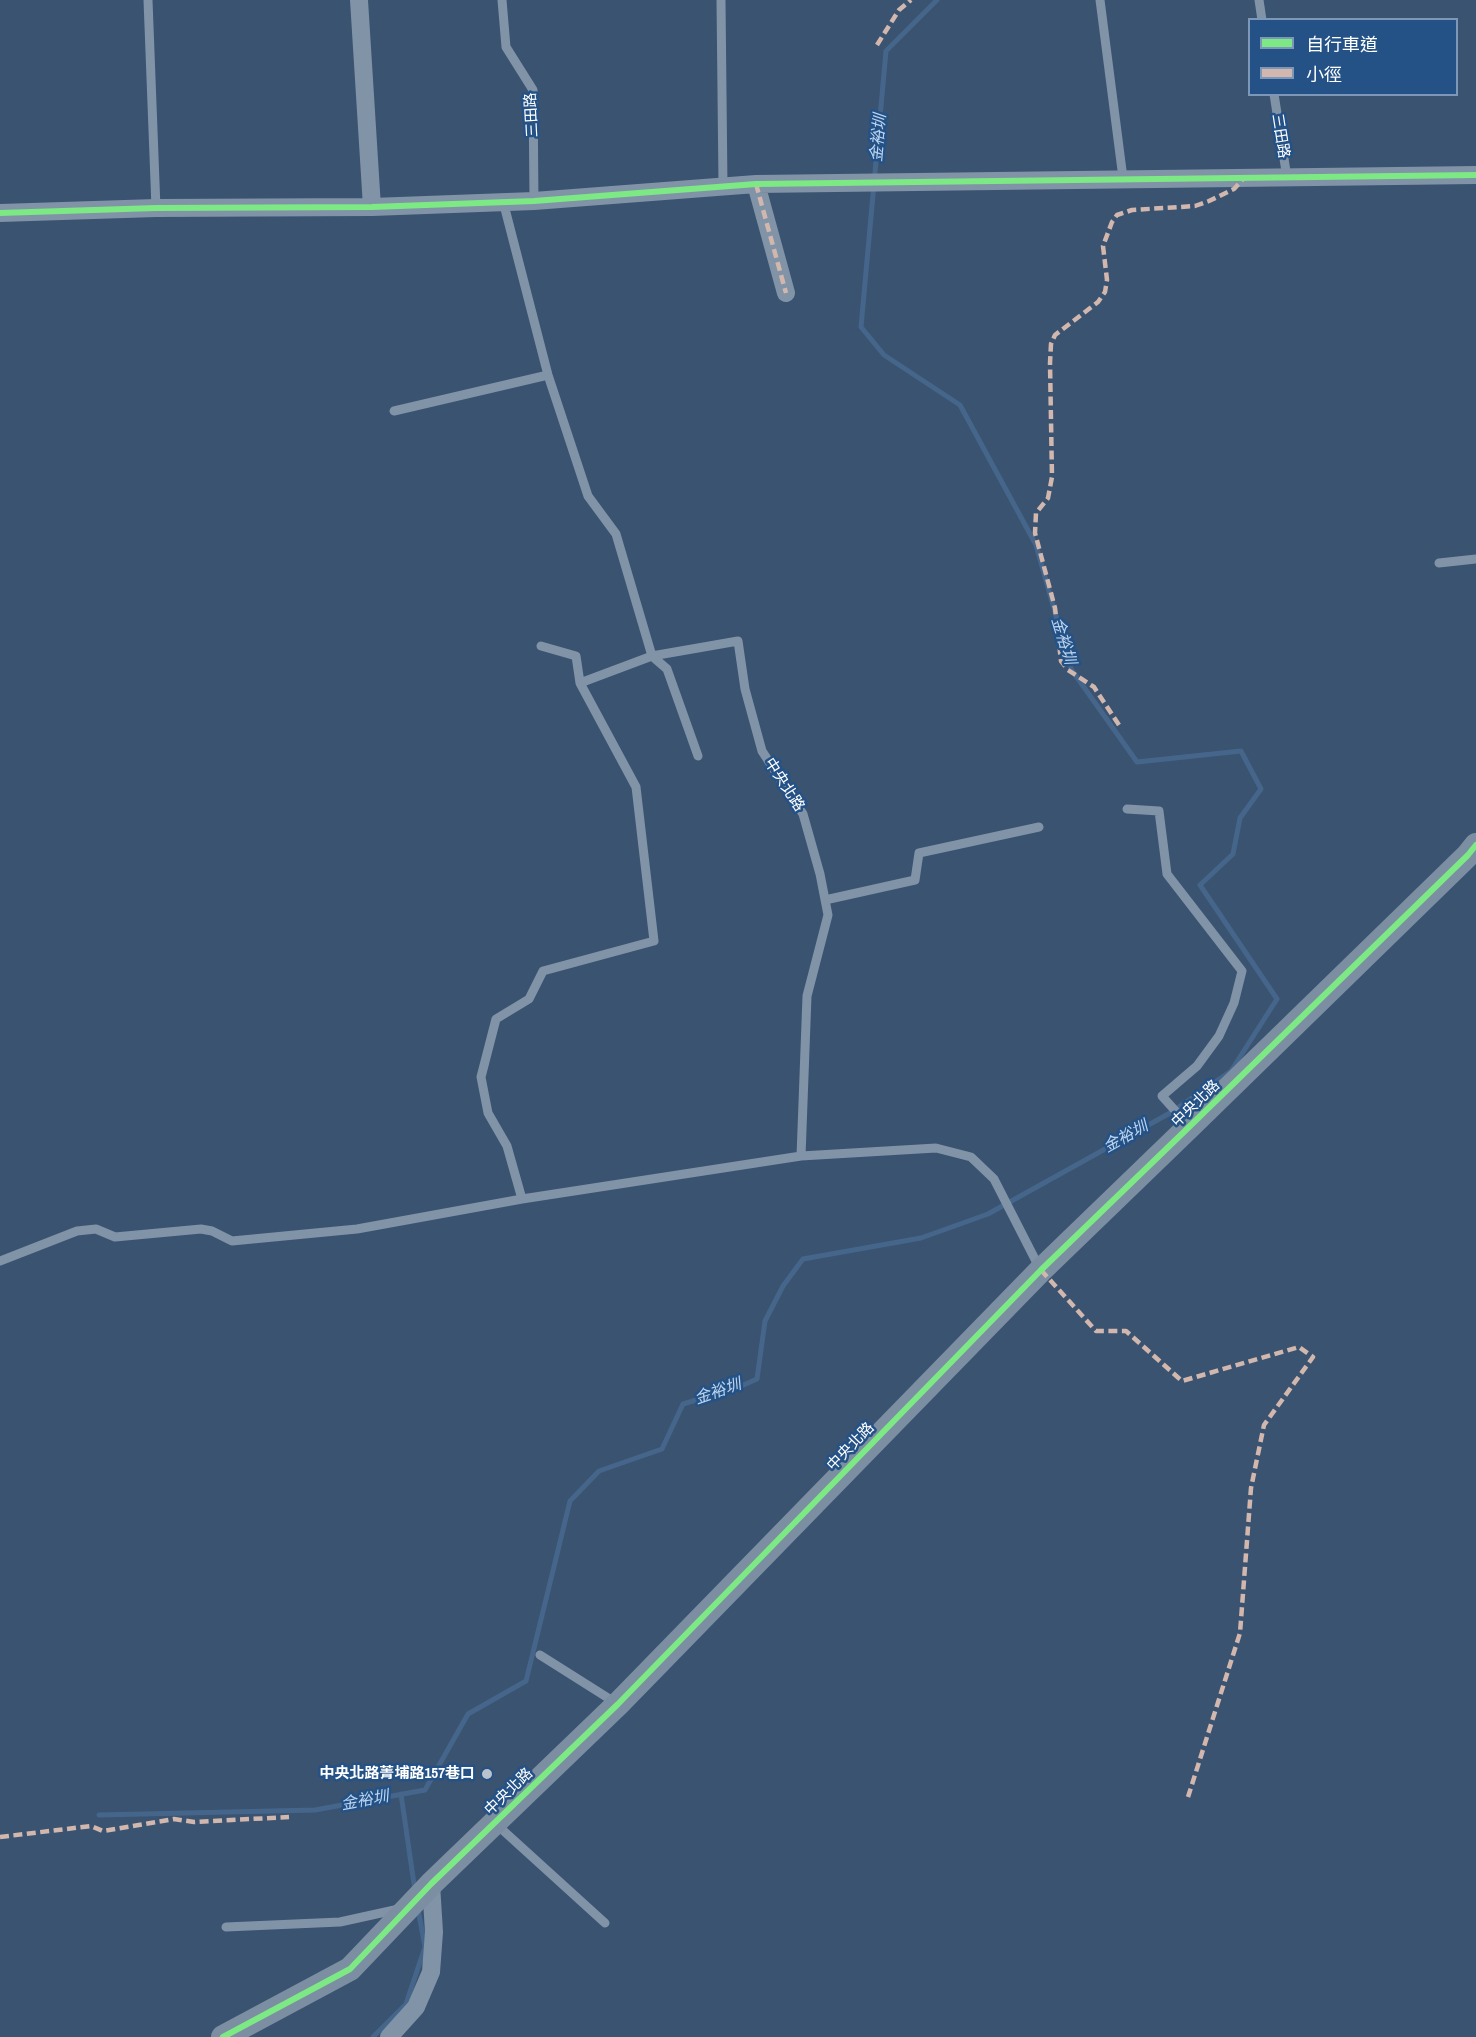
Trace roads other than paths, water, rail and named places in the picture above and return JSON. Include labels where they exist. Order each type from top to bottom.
[{"type":"street","points":[[359,0],[372,207]]},
{"type":"street","points":[[0,213],[156,208],[372,207],[534,201],[756,184],[1476,174]]},
{"type":"street","points":[[756,184],[786,293]]},
{"type":"street","name":"中央北路","points":[[223,2037],[350,1969],[430,1884],[618,1704],[1041,1270],[1476,845]]},
{"type":"street","points":[[389,2037],[416,2007],[431,1972],[434,1932],[430,1884]]},
{"type":"lane","points":[[148,0],[156,208]]},
{"type":"lane","name":"三田路","points":[[502,0],[506,47],[533,90],[534,201]]},
{"type":"lane","points":[[721,0],[723,186]]},
{"type":"lane","points":[[1100,0],[1123,178]]},
{"type":"lane","points":[[1259,0],[1262,18]]},
{"type":"lane","name":"三田路","points":[[1274,96],[1287,178]]},
{"type":"lane","points":[[503,201],[548,375],[588,496],[616,534],[652,656],[667,669],[698,756]]},
{"type":"lane","points":[[394,411],[548,375]]},
{"type":"lane","points":[[1438,563],[1476,560]]},
{"type":"lane","name":"中央北路","points":[[652,656],[738,641],[745,689],[762,752],[803,814],[820,874],[828,915],[807,996],[801,1156]]},
{"type":"lane","points":[[522,1199],[507,1146],[488,1113],[481,1077],[496,1019],[529,999],[543,970],[654,941],[636,787],[580,683],[576,656],[541,646]]},
{"type":"lane","points":[[580,683],[652,656]]},
{"type":"lane","points":[[1127,809],[1159,811],[1167,874],[1242,971],[1234,1003],[1220,1035],[1197,1066],[1162,1096],[1189,1127]]},
{"type":"lane","points":[[825,900],[915,880],[919,853],[1039,827]]},
{"type":"lane","points":[[0,1261],[77,1231],[96,1229],[115,1237],[201,1228],[232,1241],[357,1229],[522,1199],[801,1156],[936,1148],[970,1157],[994,1179],[1041,1270]]},
{"type":"lane","points":[[540,1655],[618,1704]]},
{"type":"lane","points":[[494,1823],[605,1923]]},
{"type":"lane","points":[[226,1927],[340,1922],[410,1906]]},
{"type":"waterway","name":"金裕圳","points":[[99,1815],[315,1810],[425,1790],[468,1714],[526,1681],[570,1501],[599,1471],[662,1449],[683,1404],[739,1387],[757,1379],[765,1321],[783,1286],[803,1259],[921,1238],[988,1214],[1170,1113],[1231,1071],[1277,999],[1200,885],[1233,854],[1240,818],[1261,789],[1241,751],[1137,762],[1071,669],[1036,545],[960,405],[884,355],[861,327],[886,51],[937,0]]},
{"type":"waterway","points":[[401,1794],[415,1891]]},
{"type":"waterway","points":[[373,2037],[406,2004],[425,1947],[418,1909]]},
{"type":"place","name":"中央北路菁埔路157巷口","points":[[487,1774]]}]
